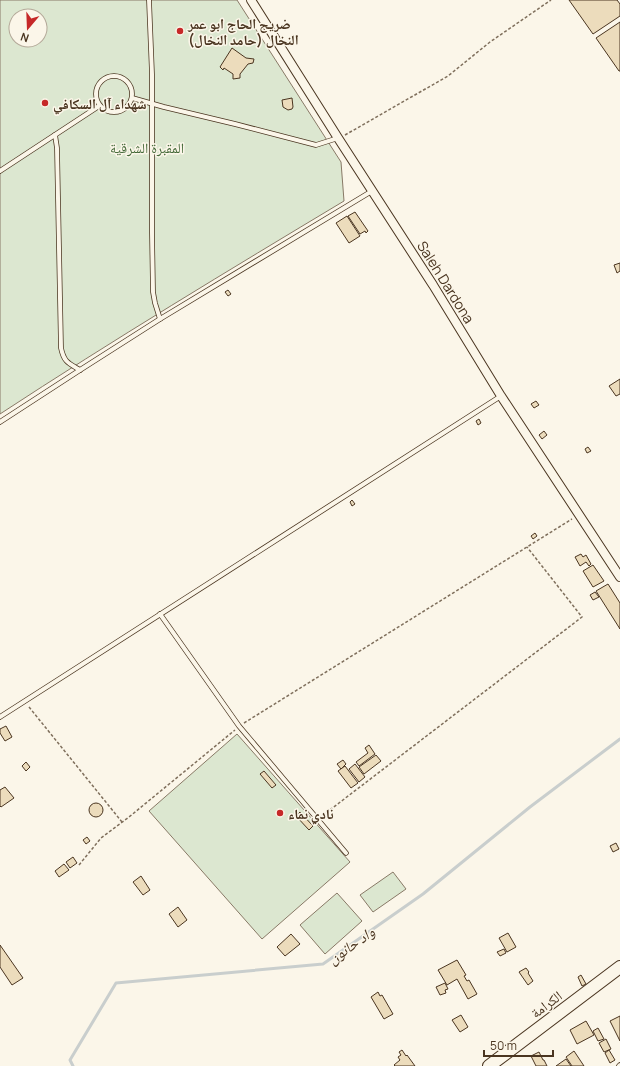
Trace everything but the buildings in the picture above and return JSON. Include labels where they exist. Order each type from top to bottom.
[{"type":"main road","name":"الكرامة","points":[[489,1066],[620,967]]},
{"type":"street","name":"Saleh Dardona","points":[[251,0],[338,138],[433,284],[501,396],[620,577]]},
{"type":"lane","points":[[149,0],[153,104],[152,158],[154,292],[155,304],[160,319]]},
{"type":"lane","points":[[110,76],[116,76],[127,81],[131,86],[133,92],[132,98],[126,109],[121,112],[109,112],[104,110],[96,100],[96,88],[104,79],[110,76]]},
{"type":"lane","points":[[132,98],[316,145],[338,138]]},
{"type":"lane","points":[[0,171],[100,106]]},
{"type":"lane","points":[[55,135],[57,148],[60,348],[62,357],[66,362],[80,370]]},
{"type":"lane","points":[[0,422],[160,319],[372,191]]},
{"type":"lane","points":[[0,717],[501,396]]},
{"type":"lane","points":[[160,614],[239,726],[346,853]]},
{"type":"path","points":[[338,138],[448,76],[490,42],[550,0]]},
{"type":"path","points":[[79,865],[100,838],[122,822],[239,726],[579,515]]},
{"type":"path","points":[[318,819],[582,617],[528,547]]},
{"type":"path","points":[[25,701],[122,822]]},
{"type":"green space","name":"المقبرة الشرقية","points":[[0,0],[237,0],[341,162],[344,201],[214,279],[0,414]]},
{"type":"green space","points":[[237,734],[350,862],[262,939],[149,811]]},
{"type":"green space","points":[[393,872],[406,889],[373,912],[360,895]]},
{"type":"green space","points":[[337,893],[362,921],[325,954],[300,925]]},
{"type":"waterway","name":"واد حانون","points":[[73,1066],[70,1060],[116,983],[323,964],[423,894],[530,807],[620,739]]},
{"type":"place","name":"ضريح الحاج ابو عمر النخال (حامد النخال)","points":[[180,31]]},
{"type":"place","name":"شهداء آل السكافي","points":[[45,103]]},
{"type":"place","name":"نادي نماء","points":[[280,813]]}]
